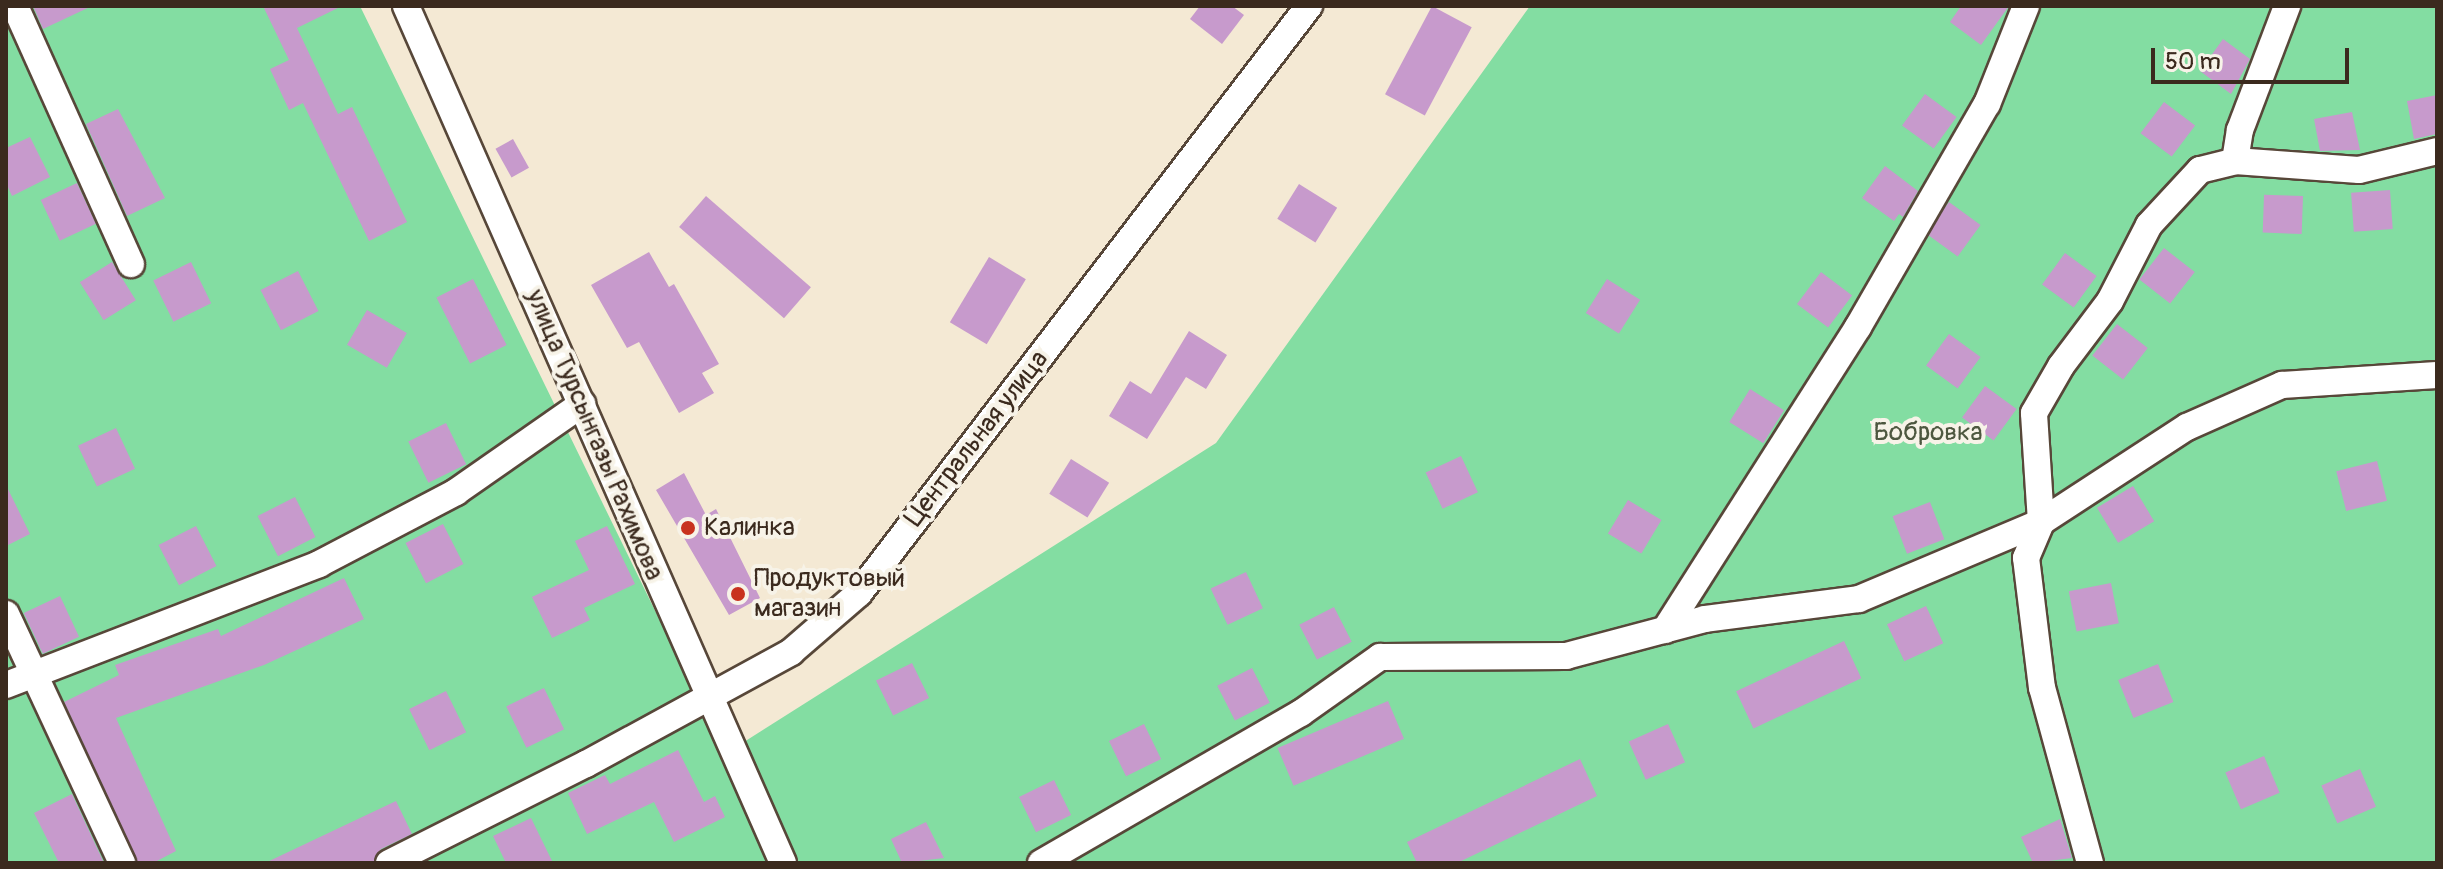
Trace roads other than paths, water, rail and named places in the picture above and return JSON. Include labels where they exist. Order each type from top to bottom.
[{"type":"street","points":[[15,6],[131,264]]},
{"type":"street","name":"улица Турсынгазы Рахимова","points":[[406,6],[582,404],[706,695],[783,863]]},
{"type":"street","points":[[1665,630],[1866,314],[1987,104],[2026,6]]},
{"type":"street","points":[[2235,161],[2240,130],[2287,6]]},
{"type":"street","name":"Центральная улица","points":[[389,863],[586,764],[706,695],[791,652],[859,593],[1297,10]]},
{"type":"street","points":[[2090,863],[2042,688],[2026,558],[2041,522],[2034,413],[2061,366],[2110,301],[2149,225],[2200,170],[2235,161],[2359,170],[2437,151]]},
{"type":"street","points":[[1041,863],[1301,713],[1380,657],[1566,656],[1705,619],[1859,599],[2041,522],[2187,427],[2282,385],[2437,375]]},
{"type":"street","points":[[6,685],[319,564],[456,492],[582,404]]},
{"type":"street","points":[[6,614],[122,863]]},
{"type":"place","name":"Калинка","points":[[688,528]]},
{"type":"place","name":"Продуктовый магазин","points":[[738,594]]},
{"type":"park label","name":"Бобровка","points":[[1928,433]]}]
